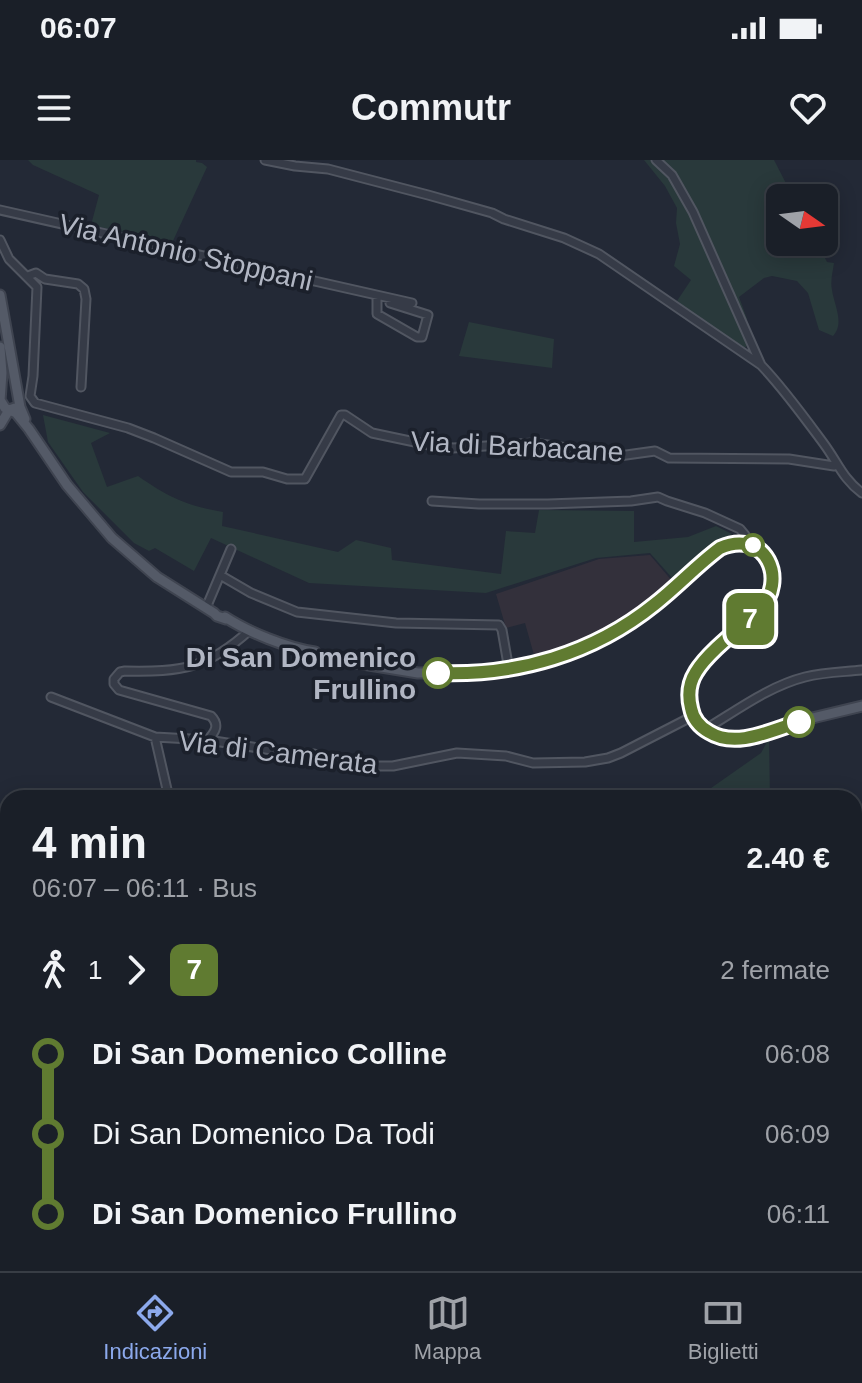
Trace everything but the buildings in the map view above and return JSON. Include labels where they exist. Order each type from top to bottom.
[{"type":"main road","points":[[0,295],[20,409],[29,429]]},
{"type":"main road","points":[[0,347],[0,401],[4,407],[15,412],[29,429],[82,504],[133,557],[219,618],[311,652],[363,665],[418,673],[509,670],[548,661],[601,640],[652,607],[720,548],[745,543],[765,554],[770,565],[771,595],[759,611],[696,671],[689,694],[693,716],[704,730],[725,739],[745,738],[862,706]]},
{"type":"main road","points":[[0,425],[9,410],[16,407],[18,398]]},
{"type":"street","points":[[265,160],[328,169],[492,213],[564,238],[599,254],[761,365],[776,381],[848,482],[862,493]]},
{"type":"street","points":[[656,160],[672,175],[693,212],[761,365]]},
{"type":"street","name":"Via Antonio Stoppani","points":[[0,210],[412,303]]},
{"type":"street","points":[[0,240],[9,259],[37,287],[45,279]]},
{"type":"street","points":[[28,276],[36,273],[45,279],[78,284],[84,289],[81,387]]},
{"type":"street","name":"Via di Barbacane","points":[[37,287],[32,401],[128,428],[231,472],[263,472],[287,479],[305,479],[341,415],[372,433],[453,448],[534,443],[619,456],[655,451],[669,458],[789,459],[837,464]]},
{"type":"street","name":"Via Antonio Stoppani","points":[[374,296],[427,314],[422,337],[377,314],[374,296]]},
{"type":"street","points":[[432,501],[548,504],[658,497],[740,529],[745,535],[745,543]]},
{"type":"street","points":[[210,610],[231,549]]},
{"type":"street","points":[[220,575],[251,593],[297,612],[396,623],[499,625],[509,670]]},
{"type":"street","points":[[208,740],[217,727],[211,716],[119,690],[114,679],[125,671],[170,671],[212,660],[237,642],[246,628]]},
{"type":"street","points":[[704,730],[774,688],[795,680],[862,670]]},
{"type":"street","name":"Via di Camerata","points":[[51,697],[155,737],[208,740],[378,766],[393,766],[457,753],[506,756],[533,763],[585,762],[621,753],[693,716]]},
{"type":"street","points":[[155,737],[167,790]]},
{"type":"shaded area","points":[[28,160],[196,160],[207,167],[172,243],[91,225],[99,195]]},
{"type":"shaded area","points":[[644,160],[774,160],[786,184],[766,184],[766,256],[824,256],[827,262],[834,263],[831,287],[838,325],[833,336],[819,330],[808,293],[797,281],[772,276],[764,278],[739,297],[747,319],[739,322],[749,344],[740,352],[677,301],[691,280],[674,266],[680,244],[677,208],[665,186]]},
{"type":"shaded area","points":[[469,322],[554,339],[552,368],[459,356]]},
{"type":"shaded area","points":[[43,415],[110,433],[91,443],[107,487],[138,476],[178,500],[223,512],[222,526],[338,552],[356,540],[391,548],[392,560],[501,574],[506,531],[535,533],[539,510],[634,511],[634,542],[688,537],[716,526],[732,534],[708,548],[674,580],[650,553],[596,558],[486,593],[309,583],[211,538],[194,571],[155,548],[149,551],[134,543],[83,492],[48,442]]},
{"type":"shaded area","points":[[650,555],[673,582],[642,606],[584,640],[534,655],[525,623],[506,628],[496,594],[599,559]]},
{"type":"shaded area","points":[[769,738],[770,790],[708,790],[761,753]]},
{"type":"bus line","name":"7","points":[[438,673],[509,670],[573,652],[608,636],[645,612],[720,548],[749,544],[763,552],[770,565],[771,595],[759,611],[696,671],[689,703],[693,716],[704,730],[725,739],[745,738],[799,722]]},
{"type":"place","name":"Di San Domenico Frullino","points":[[438,673]]}]
